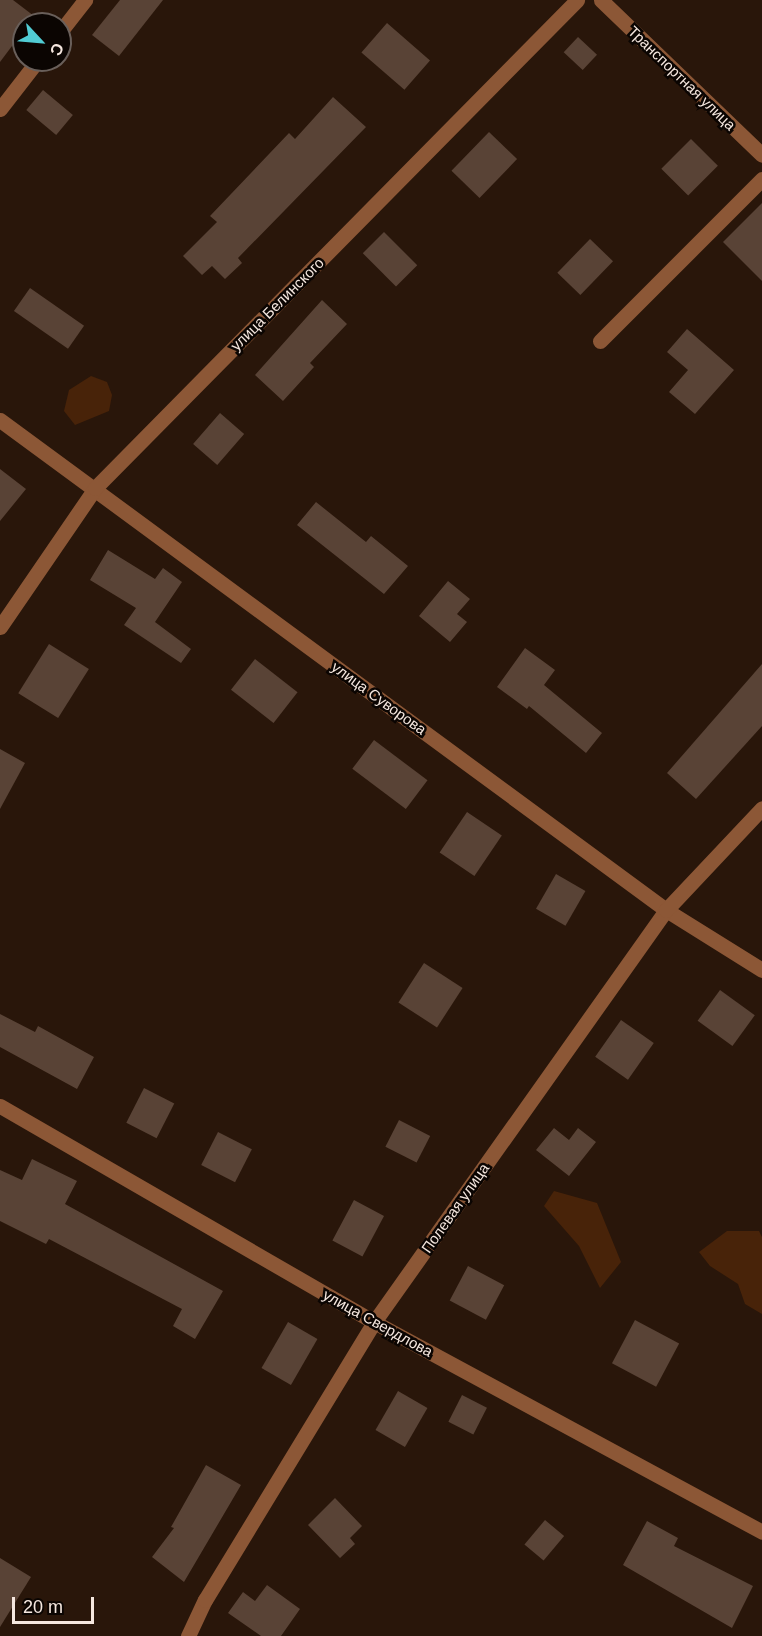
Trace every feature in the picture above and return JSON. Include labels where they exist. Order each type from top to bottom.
[{"type":"street","points":[[72,17],[85,0]]},
{"type":"street","name":"улица Белинского","points":[[0,627],[95,488],[577,0]]},
{"type":"street","name":"Транспортная улица","points":[[601,0],[762,155]]},
{"type":"street","points":[[0,109],[29,72]]},
{"type":"street","points":[[600,341],[762,179]]},
{"type":"street","name":"улица Суворова","points":[[0,420],[666,910],[762,970]]},
{"type":"street","name":"Полевая улица","points":[[188,1636],[205,1600],[374,1322],[666,910],[762,808]]},
{"type":"street","name":"улица Свердлова","points":[[0,1106],[374,1322],[762,1532]]},
{"type":"shaded area","points":[[91,376],[107,382],[112,395],[109,411],[75,425],[64,411],[69,390]]},
{"type":"shaded area","points":[[554,1191],[597,1203],[621,1262],[600,1288],[579,1246],[544,1206]]},
{"type":"shaded area","points":[[727,1231],[759,1231],[762,1237],[762,1314],[745,1304],[738,1284],[710,1266],[699,1252]]},
{"type":"building","points":[[0,0],[13,0],[29,12],[12,12],[12,46],[0,62]]},
{"type":"building","points":[[120,0],[163,0],[119,56],[92,35]]},
{"type":"building","points":[[387,23],[430,60],[404,90],[361,52]]},
{"type":"building","points":[[578,37],[597,55],[583,70],[564,52]]},
{"type":"building","points":[[43,90],[73,115],[56,135],[26,110]]},
{"type":"building","points":[[333,97],[366,127],[238,258],[242,263],[225,279],[212,266],[202,275],[183,256],[217,222],[210,216],[289,133],[295,139]]},
{"type":"building","points":[[489,132],[517,159],[480,198],[451,171]]},
{"type":"building","points":[[691,139],[718,166],[688,196],[661,169]]},
{"type":"building","points":[[762,203],[762,281],[723,242]]},
{"type":"building","points":[[384,232],[417,265],[396,286],[363,253]]},
{"type":"building","points":[[590,239],[613,261],[580,295],[557,273]]},
{"type":"building","points":[[30,288],[84,326],[68,349],[14,311]]},
{"type":"building","points":[[322,300],[347,324],[310,363],[314,367],[283,401],[255,375]]},
{"type":"building","points":[[687,329],[734,370],[695,414],[669,392],[688,370],[667,352]]},
{"type":"building","points":[[220,413],[244,434],[217,465],[193,444]]},
{"type":"building","points":[[0,469],[26,489],[0,521]]},
{"type":"building","points":[[316,502],[366,542],[371,536],[408,566],[384,594],[297,525]]},
{"type":"building","points":[[108,550],[155,579],[163,568],[182,582],[155,622],[191,649],[181,663],[124,625],[136,608],[90,580]]},
{"type":"building","points":[[448,581],[470,599],[457,614],[467,622],[450,642],[419,616]]},
{"type":"building","points":[[49,644],[89,669],[58,718],[18,693]]},
{"type":"building","points":[[525,648],[555,670],[544,685],[602,733],[586,753],[529,706],[527,709],[497,687]]},
{"type":"building","points":[[255,659],[298,692],[274,723],[231,690]]},
{"type":"building","points":[[762,664],[762,726],[696,799],[667,773]]},
{"type":"building","points":[[374,740],[428,780],[406,809],[352,769]]},
{"type":"building","points":[[0,749],[25,763],[0,809]]},
{"type":"building","points":[[467,812],[502,835],[474,876],[440,853]]},
{"type":"building","points":[[556,874],[585,891],[565,926],[536,909]]},
{"type":"building","points":[[424,963],[463,988],[437,1027],[398,1002]]},
{"type":"building","points":[[720,990],[755,1015],[732,1046],[698,1021]]},
{"type":"building","points":[[0,1014],[35,1032],[38,1026],[94,1057],[77,1089],[0,1047]]},
{"type":"building","points":[[621,1020],[654,1043],[628,1080],[595,1057]]},
{"type":"building","points":[[144,1088],[174,1103],[157,1138],[126,1123]]},
{"type":"building","points":[[399,1120],[430,1136],[417,1163],[385,1147]]},
{"type":"building","points":[[554,1128],[569,1140],[578,1128],[596,1142],[569,1176],[536,1150]]},
{"type":"building","points":[[218,1132],[252,1149],[235,1182],[201,1165]]},
{"type":"building","points":[[32,1159],[77,1181],[65,1204],[223,1291],[195,1339],[173,1326],[182,1309],[49,1239],[46,1244],[0,1221],[0,1170],[22,1180]]},
{"type":"building","points":[[354,1200],[384,1216],[362,1257],[332,1241]]},
{"type":"building","points":[[468,1266],[504,1285],[486,1320],[450,1300]]},
{"type":"building","points":[[635,1320],[679,1343],[656,1387],[612,1363]]},
{"type":"building","points":[[288,1322],[317,1339],[291,1385],[262,1368]]},
{"type":"building","points":[[398,1391],[427,1408],[405,1447],[375,1430]]},
{"type":"building","points":[[462,1395],[487,1408],[473,1434],[448,1422]]},
{"type":"building","points":[[206,1465],[241,1485],[184,1582],[152,1557],[174,1528],[171,1527]]},
{"type":"building","points":[[335,1498],[362,1526],[350,1538],[355,1544],[340,1558],[308,1525]]},
{"type":"building","points":[[545,1520],[564,1536],[544,1561],[524,1545]]},
{"type":"building","points":[[647,1521],[678,1538],[674,1546],[753,1586],[732,1628],[623,1565]]},
{"type":"building","points":[[0,1558],[31,1577],[0,1627]]},
{"type":"building","points":[[267,1585],[300,1609],[281,1636],[261,1636],[228,1613],[243,1592],[255,1601]]}]
